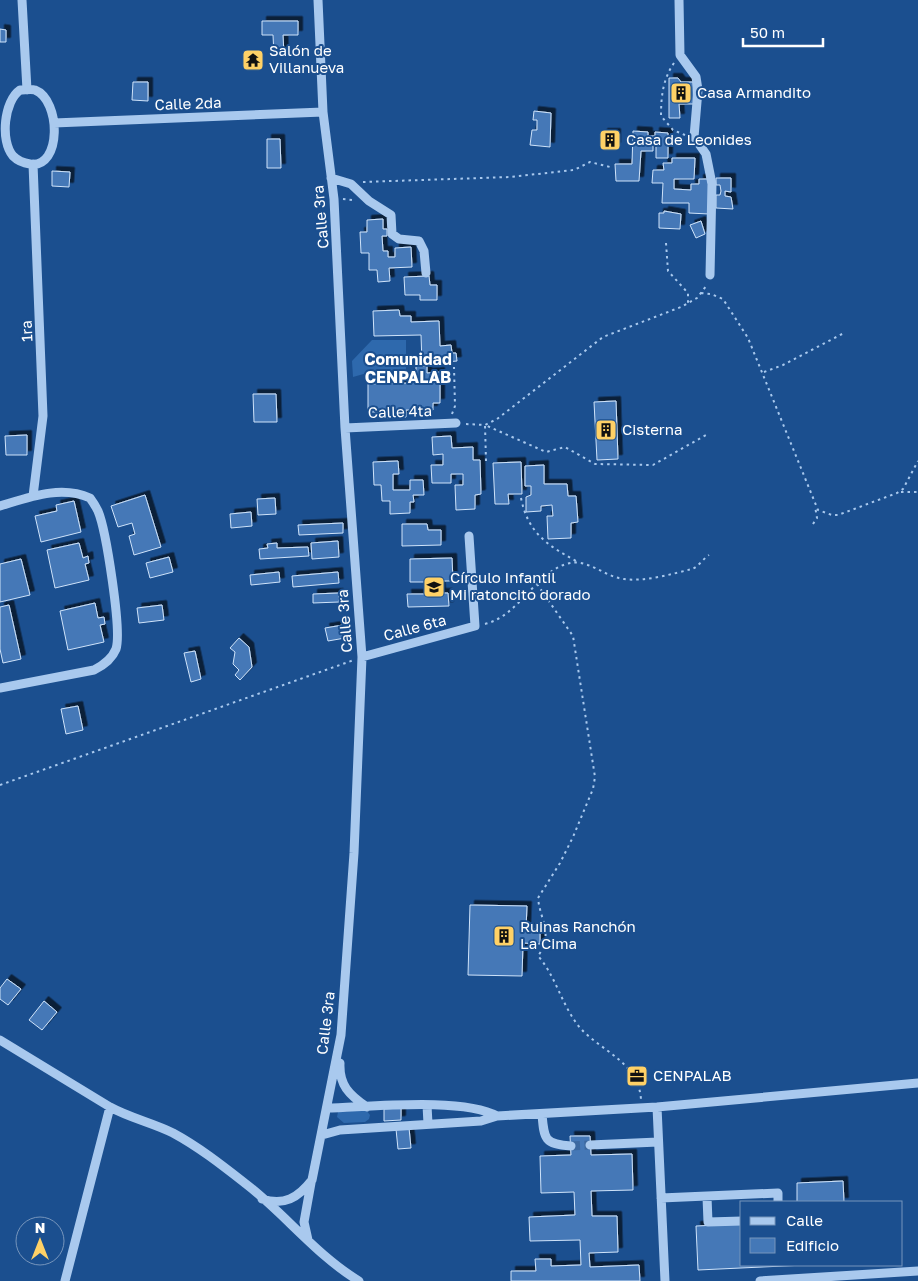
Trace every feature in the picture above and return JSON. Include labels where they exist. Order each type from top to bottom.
[{"type":"street","points":[[22,0],[27,90]]},
{"type":"street","name":"Calle 3ra","points":[[308,1240],[304,1222],[341,1035],[354,853],[362,657],[345,428],[334,199],[323,112],[318,0]]},
{"type":"street","points":[[679,0],[680,55],[696,77],[698,90],[694,136],[706,154],[712,184],[710,275]]},
{"type":"street","points":[[20,90],[34,90],[47,97],[54,123],[51,150],[45,160],[33,164],[21,162],[12,155],[7,145],[5,118],[7,106],[13,95],[20,90]]},
{"type":"street","name":"Calle 2da","points":[[54,123],[323,112]]},
{"type":"street","name":"1ra","points":[[33,164],[43,416],[33,496]]},
{"type":"street","points":[[331,178],[351,184],[367,199],[391,214],[392,234],[399,239],[419,241],[424,250],[426,274]]},
{"type":"street","name":"Calle 4ta","points":[[345,428],[456,424]]},
{"type":"street","points":[[0,506],[33,496],[67,491],[80,493],[90,498],[98,512],[117,611],[116,650],[104,665],[94,670],[0,688]]},
{"type":"street","points":[[469,536],[475,626]]},
{"type":"street","name":"Calle 6ta","points":[[362,657],[475,626]]},
{"type":"street","points":[[341,1035],[339,1075],[341,1082],[349,1094],[367,1107]]},
{"type":"street","points":[[0,1040],[110,1107],[172,1133],[211,1158],[248,1186],[320,1253],[359,1281]]},
{"type":"street","points":[[322,1135],[340,1130],[481,1121],[497,1116],[657,1108],[918,1083]]},
{"type":"street","points":[[427,1105],[428,1124]]},
{"type":"street","points":[[327,1108],[427,1105],[481,1109],[497,1116]]},
{"type":"street","points":[[65,1281],[110,1107]]},
{"type":"street","points":[[657,1108],[666,1281]]},
{"type":"street","points":[[542,1114],[543,1131],[548,1141],[554,1145],[571,1146]]},
{"type":"street","points":[[590,1145],[658,1142]]},
{"type":"street","points":[[262,1199],[276,1204],[304,1190],[312,1180]]},
{"type":"street","points":[[661,1198],[778,1193],[778,1201]]},
{"type":"street","points":[[707,1196],[708,1222],[740,1221]]},
{"type":"street","points":[[760,1281],[894,1277],[918,1271]]},
{"type":"path","points":[[680,55],[666,74],[661,103],[661,116],[673,130],[694,136]]},
{"type":"path","points":[[345,182],[510,177],[574,170],[590,162],[610,167]]},
{"type":"path","points":[[334,199],[367,199]]},
{"type":"path","points":[[666,243],[668,271],[688,293],[688,303]]},
{"type":"path","points":[[484,425],[510,410],[603,336],[688,303],[706,287],[710,275]]},
{"type":"path","points":[[701,293],[711,294],[723,299],[748,338],[764,372],[818,510],[838,515],[897,493],[903,489],[918,461]]},
{"type":"path","points":[[764,372],[783,365],[844,333]]},
{"type":"path","points":[[445,424],[455,406],[454,367]]},
{"type":"path","points":[[456,424],[484,425],[546,452],[565,447],[595,464],[653,465],[706,435]]},
{"type":"path","points":[[484,425],[486,461]]},
{"type":"path","points":[[897,493],[918,492]]},
{"type":"path","points":[[522,498],[524,516],[535,532],[554,549],[577,562],[588,564],[613,576],[633,579],[693,569],[709,555]]},
{"type":"path","points":[[813,524],[817,518],[815,504]]},
{"type":"path","points":[[475,626],[503,616],[549,572],[565,564],[577,562]]},
{"type":"path","points":[[536,584],[573,636],[595,777],[593,789],[573,837],[560,863],[538,898],[546,929],[542,950],[538,956],[545,965],[571,1016],[595,1043],[621,1061],[634,1075],[640,1091],[642,1108]]},
{"type":"path","points":[[0,785],[362,657]]},
{"type":"shaded area","points":[[372,340],[406,340],[406,379],[372,381],[367,373],[353,377],[352,361]]},
{"type":"shaded area","points":[[366,1110],[370,1115],[369,1119],[365,1122],[344,1123],[337,1117],[338,1112]]},
{"type":"building","points":[[262,21],[298,21],[298,35],[283,35],[284,55],[274,56],[273,35],[262,35]]},
{"type":"building","points":[[0,29],[6,30],[6,42],[0,42]]},
{"type":"building","name":"Casa Armandito","points":[[669,78],[678,78],[681,82],[693,82],[694,104],[679,104],[680,118],[669,118]]},
{"type":"building","points":[[133,82],[148,82],[148,101],[132,100]]},
{"type":"building","points":[[534,111],[551,113],[550,147],[530,145],[532,130],[537,130],[537,120],[533,120]]},
{"type":"building","points":[[633,131],[648,132],[648,136],[655,136],[655,132],[668,133],[668,158],[656,158],[656,144],[653,144],[653,151],[641,151],[639,181],[616,181],[615,164],[632,164]]},
{"type":"building","name":"Casa de Leonides","points":[[603,133],[616,133],[616,147],[603,147]]},
{"type":"building","points":[[267,139],[280,139],[281,168],[267,168]]},
{"type":"building","points":[[672,158],[695,158],[694,179],[674,179],[674,189],[691,190],[691,184],[699,184],[699,179],[709,179],[709,214],[689,213],[689,203],[662,203],[663,183],[652,183],[653,170],[664,170],[663,163],[672,163]]},
{"type":"building","points":[[52,171],[70,172],[69,187],[52,186]]},
{"type":"building","points":[[716,178],[731,178],[731,192],[725,191],[725,196],[731,197],[733,209],[716,208],[716,195],[720,195],[721,191],[720,185],[716,185]]},
{"type":"building","points":[[664,211],[681,214],[680,229],[659,228],[659,213],[664,213]]},
{"type":"building","points":[[383,219],[383,229],[387,229],[387,236],[382,236],[383,251],[388,251],[388,257],[395,257],[395,248],[411,247],[412,267],[389,268],[390,281],[378,282],[377,270],[369,270],[369,253],[361,253],[360,232],[367,232],[367,220]]},
{"type":"building","points":[[701,221],[705,234],[696,238],[690,225]]},
{"type":"building","points":[[429,276],[430,285],[437,285],[437,300],[420,300],[420,295],[405,295],[404,277]]},
{"type":"building","points":[[399,310],[400,316],[411,316],[411,322],[439,321],[440,346],[451,345],[452,353],[456,353],[457,361],[422,364],[421,335],[374,336],[373,311]]},
{"type":"building","points":[[416,366],[427,366],[427,373],[440,372],[440,403],[433,403],[433,410],[406,410],[406,417],[385,418],[385,412],[368,412],[368,384],[410,383],[409,374],[416,374]]},
{"type":"building","points":[[253,394],[276,394],[277,422],[254,422]]},
{"type":"building","name":"Cisterna","points":[[616,401],[618,459],[597,460],[594,402]]},
{"type":"building","points":[[27,435],[27,455],[6,455],[5,436]]},
{"type":"building","points":[[451,436],[452,448],[473,447],[473,460],[480,460],[481,494],[475,495],[475,509],[456,510],[455,485],[463,485],[463,474],[451,474],[451,483],[432,483],[431,465],[443,465],[443,454],[433,455],[432,437]]},
{"type":"building","points":[[398,461],[399,474],[393,474],[393,490],[410,490],[410,480],[423,480],[424,495],[413,495],[414,502],[410,502],[410,513],[390,514],[390,501],[382,501],[381,485],[374,485],[373,462]]},
{"type":"building","points":[[521,462],[522,494],[508,494],[509,504],[495,504],[493,463]]},
{"type":"building","points":[[544,465],[544,484],[567,484],[568,496],[576,496],[578,522],[571,523],[571,538],[548,539],[547,516],[553,516],[552,505],[541,506],[541,511],[526,512],[526,497],[531,495],[531,486],[525,486],[525,466]]},
{"type":"building","points":[[145,495],[161,547],[134,555],[129,536],[135,534],[132,523],[118,527],[111,506]]},
{"type":"building","points":[[275,498],[276,514],[258,515],[257,499]]},
{"type":"building","points":[[74,501],[81,532],[41,542],[35,516],[57,511],[56,505]]},
{"type":"building","points":[[251,512],[252,526],[231,528],[230,514]]},
{"type":"building","points":[[343,523],[343,533],[299,535],[298,525]]},
{"type":"building","points":[[402,524],[427,524],[428,530],[441,530],[441,545],[402,546]]},
{"type":"building","points":[[338,541],[339,557],[312,559],[311,543]]},
{"type":"building","points":[[79,543],[83,558],[88,556],[89,563],[85,564],[89,580],[55,588],[47,550]]},
{"type":"building","points":[[277,543],[277,548],[308,547],[309,556],[260,559],[259,549],[268,548],[267,544]]},
{"type":"building","points":[[169,557],[173,572],[150,578],[146,563]]},
{"type":"building","name":"Círculo Infantil Mi ratoncito dorado","points":[[452,558],[453,581],[440,581],[441,593],[448,593],[449,606],[408,607],[407,594],[427,594],[427,582],[410,582],[410,559]]},
{"type":"building","points":[[21,559],[30,595],[0,602],[0,564]]},
{"type":"building","points":[[279,572],[280,582],[251,585],[250,575]]},
{"type":"building","points":[[338,572],[339,583],[293,587],[292,576]]},
{"type":"building","points":[[339,593],[339,602],[313,603],[313,594]]},
{"type":"building","points":[[95,603],[98,618],[104,617],[105,624],[100,625],[104,642],[68,650],[60,611]]},
{"type":"building","points":[[9,605],[21,659],[3,663],[0,649],[0,607]]},
{"type":"building","points":[[162,605],[164,620],[139,623],[137,608]]},
{"type":"building","points":[[343,625],[345,638],[328,641],[325,628]]},
{"type":"building","points":[[239,638],[249,647],[252,667],[240,680],[235,675],[239,670],[233,664],[235,652],[230,648]]},
{"type":"building","points":[[195,651],[201,679],[191,682],[184,653]]},
{"type":"building","points":[[78,706],[83,730],[66,734],[61,709]]},
{"type":"building","name":"Ruinas Ranchón La Cima","points":[[470,905],[527,906],[526,928],[540,929],[540,944],[523,943],[522,976],[468,975]]},
{"type":"building","points":[[7,979],[21,989],[8,1005],[0,999],[0,988]]},
{"type":"building","points":[[44,1001],[57,1012],[42,1030],[29,1020]]},
{"type":"building","points":[[401,1108],[401,1120],[384,1121],[384,1109]]},
{"type":"building","points":[[409,1128],[411,1148],[398,1149],[396,1129]]},
{"type":"building","points":[[570,1136],[590,1136],[591,1155],[632,1154],[633,1190],[591,1191],[592,1216],[617,1216],[618,1252],[589,1253],[590,1267],[639,1265],[640,1281],[511,1281],[511,1271],[536,1271],[535,1259],[551,1259],[551,1266],[581,1265],[580,1240],[530,1241],[529,1217],[575,1215],[574,1192],[541,1193],[540,1156],[571,1155]]},
{"type":"building","points":[[843,1181],[844,1201],[797,1201],[797,1183]]},
{"type":"building","points":[[740,1224],[740,1266],[784,1266],[698,1270],[696,1226]]},
{"type":"tunnel","points":[[571,1146],[590,1145]]},
{"type":"place","name":"Salón de Villanueva","points":[[253,60]]},
{"type":"place","name":"Casa Armandito","points":[[681,93]]},
{"type":"place","name":"Casa de Leonides","points":[[610,140]]},
{"type":"place","name":"Cisterna","points":[[606,430]]},
{"type":"place","name":"Círculo Infantil Mi ratoncito dorado","points":[[434,587]]},
{"type":"place","name":"Ruinas Ranchón La Cima","points":[[504,936]]},
{"type":"place","name":"CENPALAB","points":[[637,1076]]},
{"type":"district","name":"Comunidad CENPALAB","points":[[408,368]]}]
